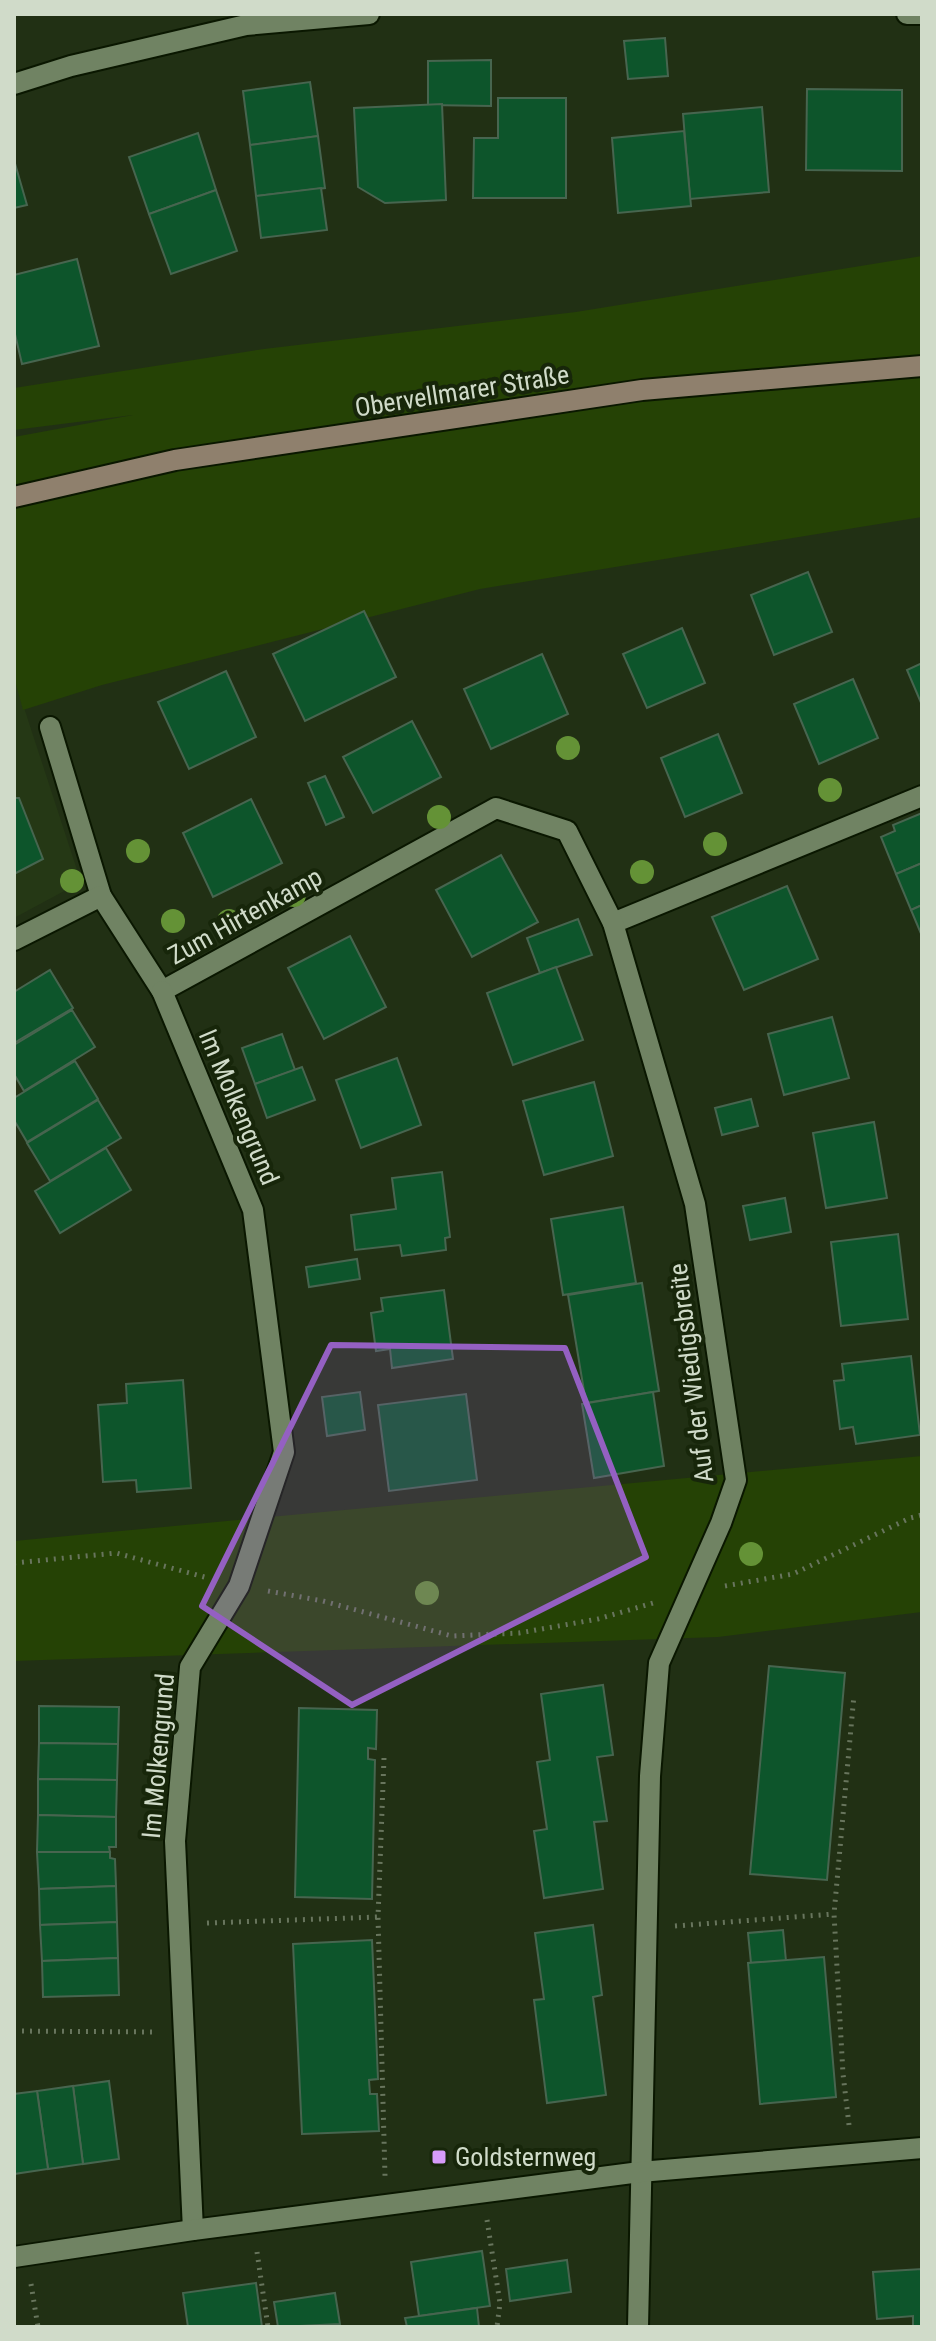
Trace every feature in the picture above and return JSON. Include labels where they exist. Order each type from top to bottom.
[{"type":"main road","name":"Obervellmarer Straße","points":[[14,497],[175,460],[626,392],[922,366]]},
{"type":"street","points":[[14,84],[246,20],[369,14]]},
{"type":"street","points":[[907,14],[922,14]]},
{"type":"street","name":"Zum Hirtenkamp","points":[[50,727],[101,896],[162,991],[496,808]]},
{"type":"street","points":[[613,923],[922,796]]},
{"type":"street","name":"Auf der Wiedigsbreite","points":[[496,808],[567,831],[613,923],[695,1204],[736,1480],[721,1523],[659,1663],[650,1776],[638,2327]]},
{"type":"street","points":[[14,940],[101,896]]},
{"type":"street","name":"Im Molkengrund","points":[[162,991],[253,1210],[284,1452],[239,1586],[190,1667],[175,1841],[193,2230]]},
{"type":"street","points":[[20,2256],[193,2230],[640,2172],[922,2148]]},
{"type":"path","points":[[14,1563],[116,1553],[239,1586],[323,1601],[452,1636],[519,1633],[598,1619],[689,1592],[793,1574],[922,1515]]},
{"type":"path","points":[[853,2154],[843,2074],[834,1914],[854,1695]]},
{"type":"path","points":[[384,1758],[378,1917],[386,2205]]},
{"type":"path","points":[[647,1928],[834,1914]]},
{"type":"path","points":[[179,1924],[378,1917]]},
{"type":"path","points":[[14,2031],[184,2033]]},
{"type":"path","points":[[483,2192],[500,2303],[497,2327]]},
{"type":"path","points":[[253,2224],[268,2327]]},
{"type":"path","points":[[20,2256],[38,2327]]},
{"type":"highlighted area","points":[[331,1345],[565,1348],[646,1557],[352,1705],[202,1606]]},
{"type":"shaded area","points":[[922,256],[922,517],[480,589],[102,685],[23,710],[14,677],[14,437],[133,415],[14,430],[14,388],[264,349],[576,312]]},
{"type":"shaded area","points":[[14,677],[81,882],[14,918]]},
{"type":"shaded area","points":[[922,1456],[922,1612],[718,1637],[14,1661],[14,1541]]},
{"type":"building","points":[[665,38],[668,76],[628,79],[624,41]]},
{"type":"building","points":[[491,60],[491,106],[428,105],[428,61]]},
{"type":"building","points":[[310,82],[318,136],[250,145],[243,91]]},
{"type":"building","points":[[807,89],[902,90],[902,171],[806,170]]},
{"type":"building","points":[[498,98],[566,98],[566,198],[473,198],[474,138],[498,138]]},
{"type":"building","points":[[442,104],[446,200],[385,203],[358,187],[354,108]]},
{"type":"building","points":[[762,107],[769,192],[690,199],[683,114]]},
{"type":"building","points":[[684,131],[691,206],[618,213],[612,138]]},
{"type":"building","points":[[198,133],[216,190],[149,214],[129,157]]},
{"type":"building","points":[[318,136],[325,188],[256,196],[250,145]]},
{"type":"building","points":[[14,160],[27,205],[14,208]]},
{"type":"building","points":[[321,188],[327,230],[261,238],[256,196]]},
{"type":"building","points":[[216,190],[237,251],[171,274],[149,214]]},
{"type":"building","points":[[77,259],[99,346],[22,364],[14,330],[14,275]]},
{"type":"building","points":[[808,572],[832,632],[774,655],[751,595]]},
{"type":"building","points":[[364,611],[396,677],[305,721],[273,654]]},
{"type":"building","points":[[682,628],[705,683],[647,708],[623,654]]},
{"type":"building","points":[[542,654],[568,714],[491,749],[464,689]]},
{"type":"building","points":[[922,663],[922,705],[907,670]]},
{"type":"building","points":[[226,671],[256,737],[189,769],[158,702]]},
{"type":"building","points":[[853,679],[878,738],[819,764],[794,704]]},
{"type":"building","points":[[412,721],[441,777],[373,813],[343,757]]},
{"type":"building","points":[[718,734],[742,793],[685,817],[661,758]]},
{"type":"building","points":[[325,776],[344,817],[326,825],[308,783]]},
{"type":"building","points":[[14,793],[15,798],[19,798],[43,859],[14,874]]},
{"type":"building","points":[[251,799],[282,863],[213,897],[183,833]]},
{"type":"building","points":[[922,813],[922,863],[896,874],[881,837],[895,831],[893,825]]},
{"type":"building","points":[[501,855],[538,922],[472,957],[436,890]]},
{"type":"building","points":[[922,863],[922,905],[911,910],[896,874]]},
{"type":"building","points":[[787,886],[818,959],[744,990],[712,917]]},
{"type":"building","points":[[922,905],[922,936],[911,910]]},
{"type":"building","points":[[578,919],[592,955],[540,973],[527,938]]},
{"type":"building","points":[[350,936],[386,1007],[324,1039],[288,968]]},
{"type":"building","points":[[556,967],[583,1040],[513,1065],[487,993]]},
{"type":"building","points":[[50,970],[73,1008],[14,1043],[14,992]]},
{"type":"building","points":[[72,1010],[95,1047],[24,1091],[14,1074],[14,1045]]},
{"type":"building","points":[[832,1017],[849,1078],[784,1095],[768,1034]]},
{"type":"building","points":[[282,1034],[295,1070],[255,1084],[242,1048]]},
{"type":"building","points":[[397,1058],[421,1125],[361,1148],[336,1080]]},
{"type":"building","points":[[75,1061],[98,1099],[27,1142],[14,1120],[14,1098]]},
{"type":"building","points":[[302,1067],[315,1100],[267,1118],[255,1084]]},
{"type":"building","points":[[594,1082],[613,1156],[544,1175],[523,1101]]},
{"type":"building","points":[[751,1099],[758,1126],[722,1135],[715,1108]]},
{"type":"building","points":[[98,1100],[121,1138],[50,1181],[27,1143]]},
{"type":"building","points":[[874,1122],[887,1198],[826,1208],[813,1133]]},
{"type":"building","points":[[106,1148],[131,1190],[60,1233],[35,1191]]},
{"type":"building","points":[[442,1172],[450,1237],[445,1238],[446,1250],[402,1256],[400,1245],[355,1250],[351,1215],[396,1209],[392,1178]]},
{"type":"building","points":[[785,1198],[791,1232],[750,1240],[743,1206]]},
{"type":"building","points":[[623,1207],[636,1283],[563,1295],[551,1219]]},
{"type":"building","points":[[898,1234],[908,1319],[841,1326],[831,1242]]},
{"type":"building","points":[[357,1259],[360,1279],[309,1287],[306,1267]]},
{"type":"building","points":[[642,1283],[659,1391],[586,1403],[568,1295]]},
{"type":"building","points":[[444,1290],[453,1359],[392,1368],[390,1349],[376,1351],[371,1313],[383,1311],[381,1298]]},
{"type":"building","points":[[911,1356],[920,1435],[856,1444],[853,1427],[840,1429],[834,1381],[844,1380],[842,1364]]},
{"type":"building","points":[[183,1380],[191,1488],[137,1492],[136,1480],[103,1482],[98,1405],[127,1403],[126,1384]]},
{"type":"building","points":[[360,1392],[365,1430],[327,1436],[322,1397]]},
{"type":"building","points":[[653,1392],[664,1466],[594,1478],[582,1404]]},
{"type":"building","points":[[466,1394],[477,1480],[389,1491],[378,1405]]},
{"type":"building","points":[[769,1666],[845,1673],[827,1880],[750,1874]]},
{"type":"building","points":[[603,1685],[613,1755],[597,1757],[607,1821],[594,1822],[603,1889],[544,1898],[534,1831],[547,1829],[537,1762],[550,1760],[541,1694]]},
{"type":"building","points":[[39,1706],[119,1707],[118,1744],[39,1743]]},
{"type":"building","points":[[299,1708],[377,1710],[376,1749],[368,1748],[368,1759],[375,1760],[372,1899],[295,1897]]},
{"type":"building","points":[[39,1743],[118,1744],[117,1780],[38,1779]]},
{"type":"building","points":[[38,1779],[117,1780],[116,1817],[38,1815]]},
{"type":"building","points":[[38,1815],[116,1817],[116,1847],[109,1847],[110,1852],[37,1852]]},
{"type":"building","points":[[37,1852],[110,1852],[110,1858],[115,1859],[116,1886],[39,1889]]},
{"type":"building","points":[[116,1886],[117,1922],[40,1925],[39,1889]]},
{"type":"building","points":[[117,1922],[118,1958],[42,1961],[40,1925]]},
{"type":"building","points":[[593,1925],[602,1995],[593,1997],[606,2095],[547,2103],[534,2000],[544,1999],[535,1933]]},
{"type":"building","points":[[783,1930],[786,1961],[751,1963],[748,1933]]},
{"type":"building","points":[[372,1940],[378,2079],[369,2080],[370,2094],[377,2094],[379,2131],[302,2134],[293,1944]]},
{"type":"building","points":[[824,1957],[836,2097],[760,2104],[748,1963]]},
{"type":"building","points":[[118,1958],[119,1995],[43,1997],[42,1961]]},
{"type":"building","points":[[109,2081],[119,2159],[83,2164],[73,2086]]},
{"type":"building","points":[[73,2086],[83,2164],[48,2169],[37,2091]]},
{"type":"building","points":[[37,2091],[48,2169],[14,2174],[14,2094]]},
{"type":"building","points":[[482,2251],[490,2306],[419,2316],[411,2262]]},
{"type":"building","points":[[567,2260],[571,2292],[510,2301],[506,2269]]},
{"type":"building","points":[[922,2269],[922,2327],[913,2327],[913,2316],[877,2319],[873,2272]]},
{"type":"building","points":[[256,2283],[262,2327],[188,2327],[183,2293]]},
{"type":"building","points":[[335,2293],[340,2324],[278,2327],[274,2302]]},
{"type":"building","points":[[477,2308],[479,2327],[407,2327],[405,2318]]},
{"type":"place","name":"Goldsternweg","points":[[439,2157]]}]
